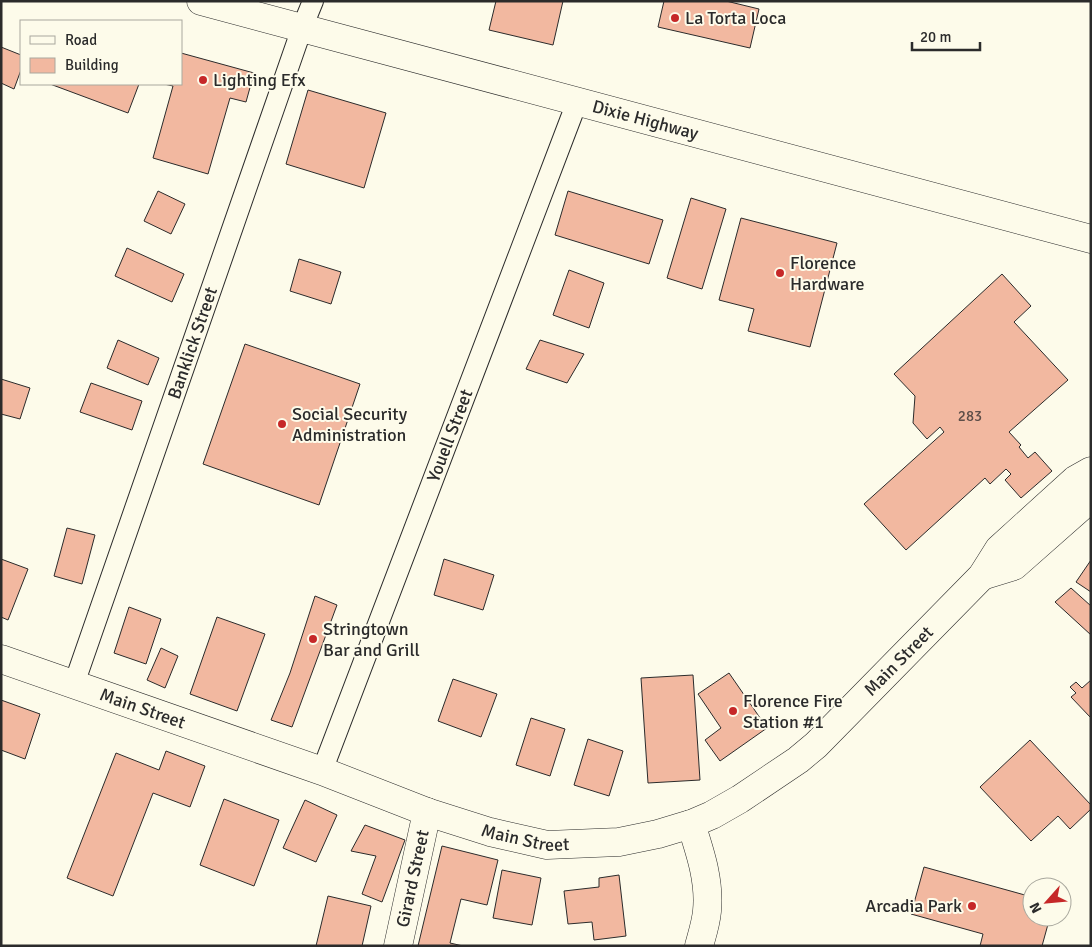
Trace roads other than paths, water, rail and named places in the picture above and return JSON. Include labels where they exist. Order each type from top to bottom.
[{"type":"street","name":"Dixie Highway","points":[[201,1],[1091,239]]},
{"type":"street","name":"Banklick Street","points":[[74,684],[313,1]]},
{"type":"street","name":"Youell Street","points":[[322,770],[577,102]]},
{"type":"street","name":"Main Street","points":[[1,659],[322,770],[428,812],[490,832],[547,845],[618,842],[658,834],[712,815],[740,799],[798,760],[816,745],[982,576],[999,549],[1075,480],[1091,471]]},
{"type":"street","name":"Main Street","points":[[982,576],[1014,566],[1091,498]]},
{"type":"street","name":"Girard Street","points":[[398,946],[428,812]]},
{"type":"street","points":[[690,824],[699,849],[706,878],[707,912],[699,946]]},
{"type":"place","name":"La Torta Loca","points":[[675,18]]},
{"type":"place","name":"Lighting Efx","points":[[203,80]]},
{"type":"place","name":"Florence Hardware","points":[[780,273]]},
{"type":"place","name":"Social Security Administration","points":[[282,424]]},
{"type":"place","name":"Stringtown Bar and Grill","points":[[313,639]]},
{"type":"place","name":"Florence Fire Station #1","points":[[733,711]]},
{"type":"place","name":"Arcadia Park","points":[[972,906]]}]
